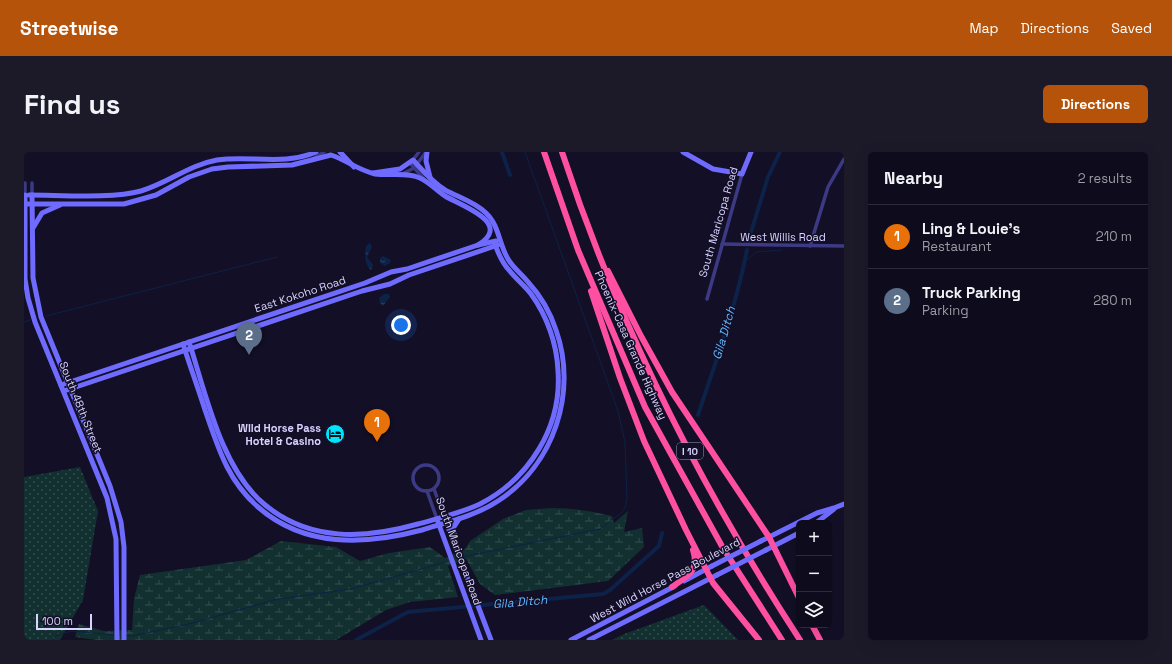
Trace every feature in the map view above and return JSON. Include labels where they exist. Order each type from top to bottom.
[{"type":"highway","name":"Phoenix-Casa Grande Highway","points":[[544,152],[578,250],[645,407],[723,548],[782,640]]},
{"type":"highway","name":"Phoenix-Casa Grande Highway","points":[[562,152],[607,278],[640,353],[676,425],[762,581],[800,640]]},
{"type":"highway","points":[[578,250],[620,378],[644,441],[686,530],[709,568],[711,579],[759,640]]},
{"type":"highway","points":[[598,252],[641,336],[672,392],[769,537],[796,592]]},
{"type":"highway","points":[[672,587],[688,575],[696,564],[686,530]]},
{"type":"highway","points":[[814,628],[820,640]]},
{"type":"street","points":[[25,195],[111,195],[142,190],[162,183],[201,164],[223,159],[282,160],[316,152]]},
{"type":"street","points":[[310,161],[324,152]]},
{"type":"street","points":[[333,152],[344,161]]},
{"type":"street","points":[[340,152],[354,166]]},
{"type":"street","points":[[374,173],[400,169],[412,162],[419,152]]},
{"type":"street","points":[[395,176],[416,166],[426,152]]},
{"type":"street","points":[[426,152],[426,161],[429,173],[437,185]]},
{"type":"street","points":[[683,152],[713,169],[742,174]]},
{"type":"street","name":"South Maricopa Road","points":[[707,299],[742,174],[751,152]]},
{"type":"street","points":[[24,204],[124,204],[151,197],[189,177],[212,169],[228,167],[285,166],[310,161],[328,155],[374,173],[395,176],[412,176],[426,181]]},
{"type":"street","points":[[810,246],[828,187],[844,160]]},
{"type":"street","points":[[183,344],[222,459],[234,480],[248,497],[273,518],[310,536],[350,542],[399,536],[439,525],[481,511],[499,501],[515,488],[537,463],[554,433],[564,394],[565,374],[557,342],[548,310],[532,287],[508,260],[492,218],[484,210],[437,185],[412,162]]},
{"type":"street","points":[[416,166],[426,181],[439,192],[479,214],[488,223],[488,235],[486,239],[478,245]]},
{"type":"street","points":[[186,170],[189,177]]},
{"type":"street","name":"South 48th Street","points":[[25,183],[25,279],[28,298],[35,322],[107,498],[114,526],[116,549],[117,640]]},
{"type":"street","name":"South 48th Street","points":[[32,183],[32,264],[36,297],[41,317],[110,486],[121,522],[124,547],[124,640]]},
{"type":"street","points":[[111,195],[111,204]]},
{"type":"street","points":[[32,229],[42,213],[62,204]]},
{"type":"street","name":"East Kokoho Road","points":[[64,391],[319,305],[367,290],[382,287],[406,276],[501,242]]},
{"type":"street","points":[[189,342],[227,454],[237,473],[251,492],[276,514],[307,528],[320,532],[348,536],[379,533],[444,517],[479,504],[495,495],[511,483],[532,459],[549,430],[555,412],[558,393],[557,342],[542,312],[531,295],[503,262],[495,244]]},
{"type":"street","name":"East Kokoho Road","points":[[61,385],[365,283],[391,272],[404,270],[478,245],[495,244]]},
{"type":"street","name":"West Willis Road","points":[[722,244],[844,246]]},
{"type":"street","points":[[404,270],[406,276]]},
{"type":"street","points":[[317,299],[319,305]]},
{"type":"street","points":[[532,459],[537,463]]},
{"type":"street","points":[[424,465],[433,466],[439,473],[439,482],[434,489],[427,491],[420,489],[413,481],[416,470],[424,465]]},
{"type":"street","name":"South Maricopa Road","points":[[434,489],[490,640]]},
{"type":"street","name":"South Maricopa Road","points":[[427,491],[480,640]]},
{"type":"street","points":[[820,520],[834,508],[844,504]]},
{"type":"street","name":"West Wild Horse Pass Boulevard","points":[[571,640],[761,541],[817,513],[834,508]]},
{"type":"street","points":[[458,554],[458,546],[453,528],[460,519]]},
{"type":"street","points":[[379,533],[380,539]]},
{"type":"street","points":[[373,534],[373,540]]},
{"type":"street","name":"West Wild Horse Pass Boulevard","points":[[589,640],[796,535]]},
{"type":"green space","points":[[80,467],[98,511],[83,600],[60,640],[24,640],[24,477]]},
{"type":"green space","points":[[551,508],[582,510],[612,516],[614,523],[628,511],[624,532],[642,528],[644,547],[608,581],[495,595],[480,584],[466,559],[448,566],[458,597],[410,602],[386,610],[336,640],[96,640],[75,637],[79,624],[104,631],[132,630],[134,599],[140,575],[246,560],[281,541],[336,547],[360,561],[389,553],[430,547],[445,558],[465,549],[470,541],[503,519],[526,510]]},
{"type":"green space","points":[[704,605],[738,640],[612,640],[624,634]]},
{"type":"water","points":[[370,243],[372,247],[367,257],[373,265],[371,270],[367,265],[365,256],[366,246]]},
{"type":"water","points":[[383,256],[391,260],[390,263],[385,266],[380,263],[380,258]]},
{"type":"water","points":[[384,294],[389,294],[390,297],[383,306],[381,305],[379,298]]},
{"type":"waterway","points":[[502,152],[510,175]]},
{"type":"waterway","points":[[462,557],[600,529],[620,514],[625,508],[627,498],[625,442],[618,411],[525,152]]},
{"type":"waterway","name":"Gila Ditch","points":[[748,242],[768,177],[780,152]]},
{"type":"waterway","name":"Gila Ditch","points":[[698,415],[719,354],[747,250]]},
{"type":"waterway","points":[[745,259],[748,259],[756,252],[782,250]]},
{"type":"waterway","points":[[46,316],[277,257]]},
{"type":"waterway","points":[[24,322],[30,320]]},
{"type":"waterway","name":"Gila Ditch","points":[[356,640],[408,612],[603,594],[610,590],[659,546],[662,533]]},
{"type":"waterway","points":[[125,636],[132,636],[189,624],[278,599],[351,589],[449,561]]},
{"type":"waterway","points":[[53,640],[57,635],[71,631],[114,635]]},
{"type":"place","name":"Truck Parking","points":[[249,355]]},
{"type":"place","name":"Wild Horse Pass Hotel & Casino","points":[[335,434]]},
{"type":"place","name":"Ling & Louie's","points":[[377,442]]}]
